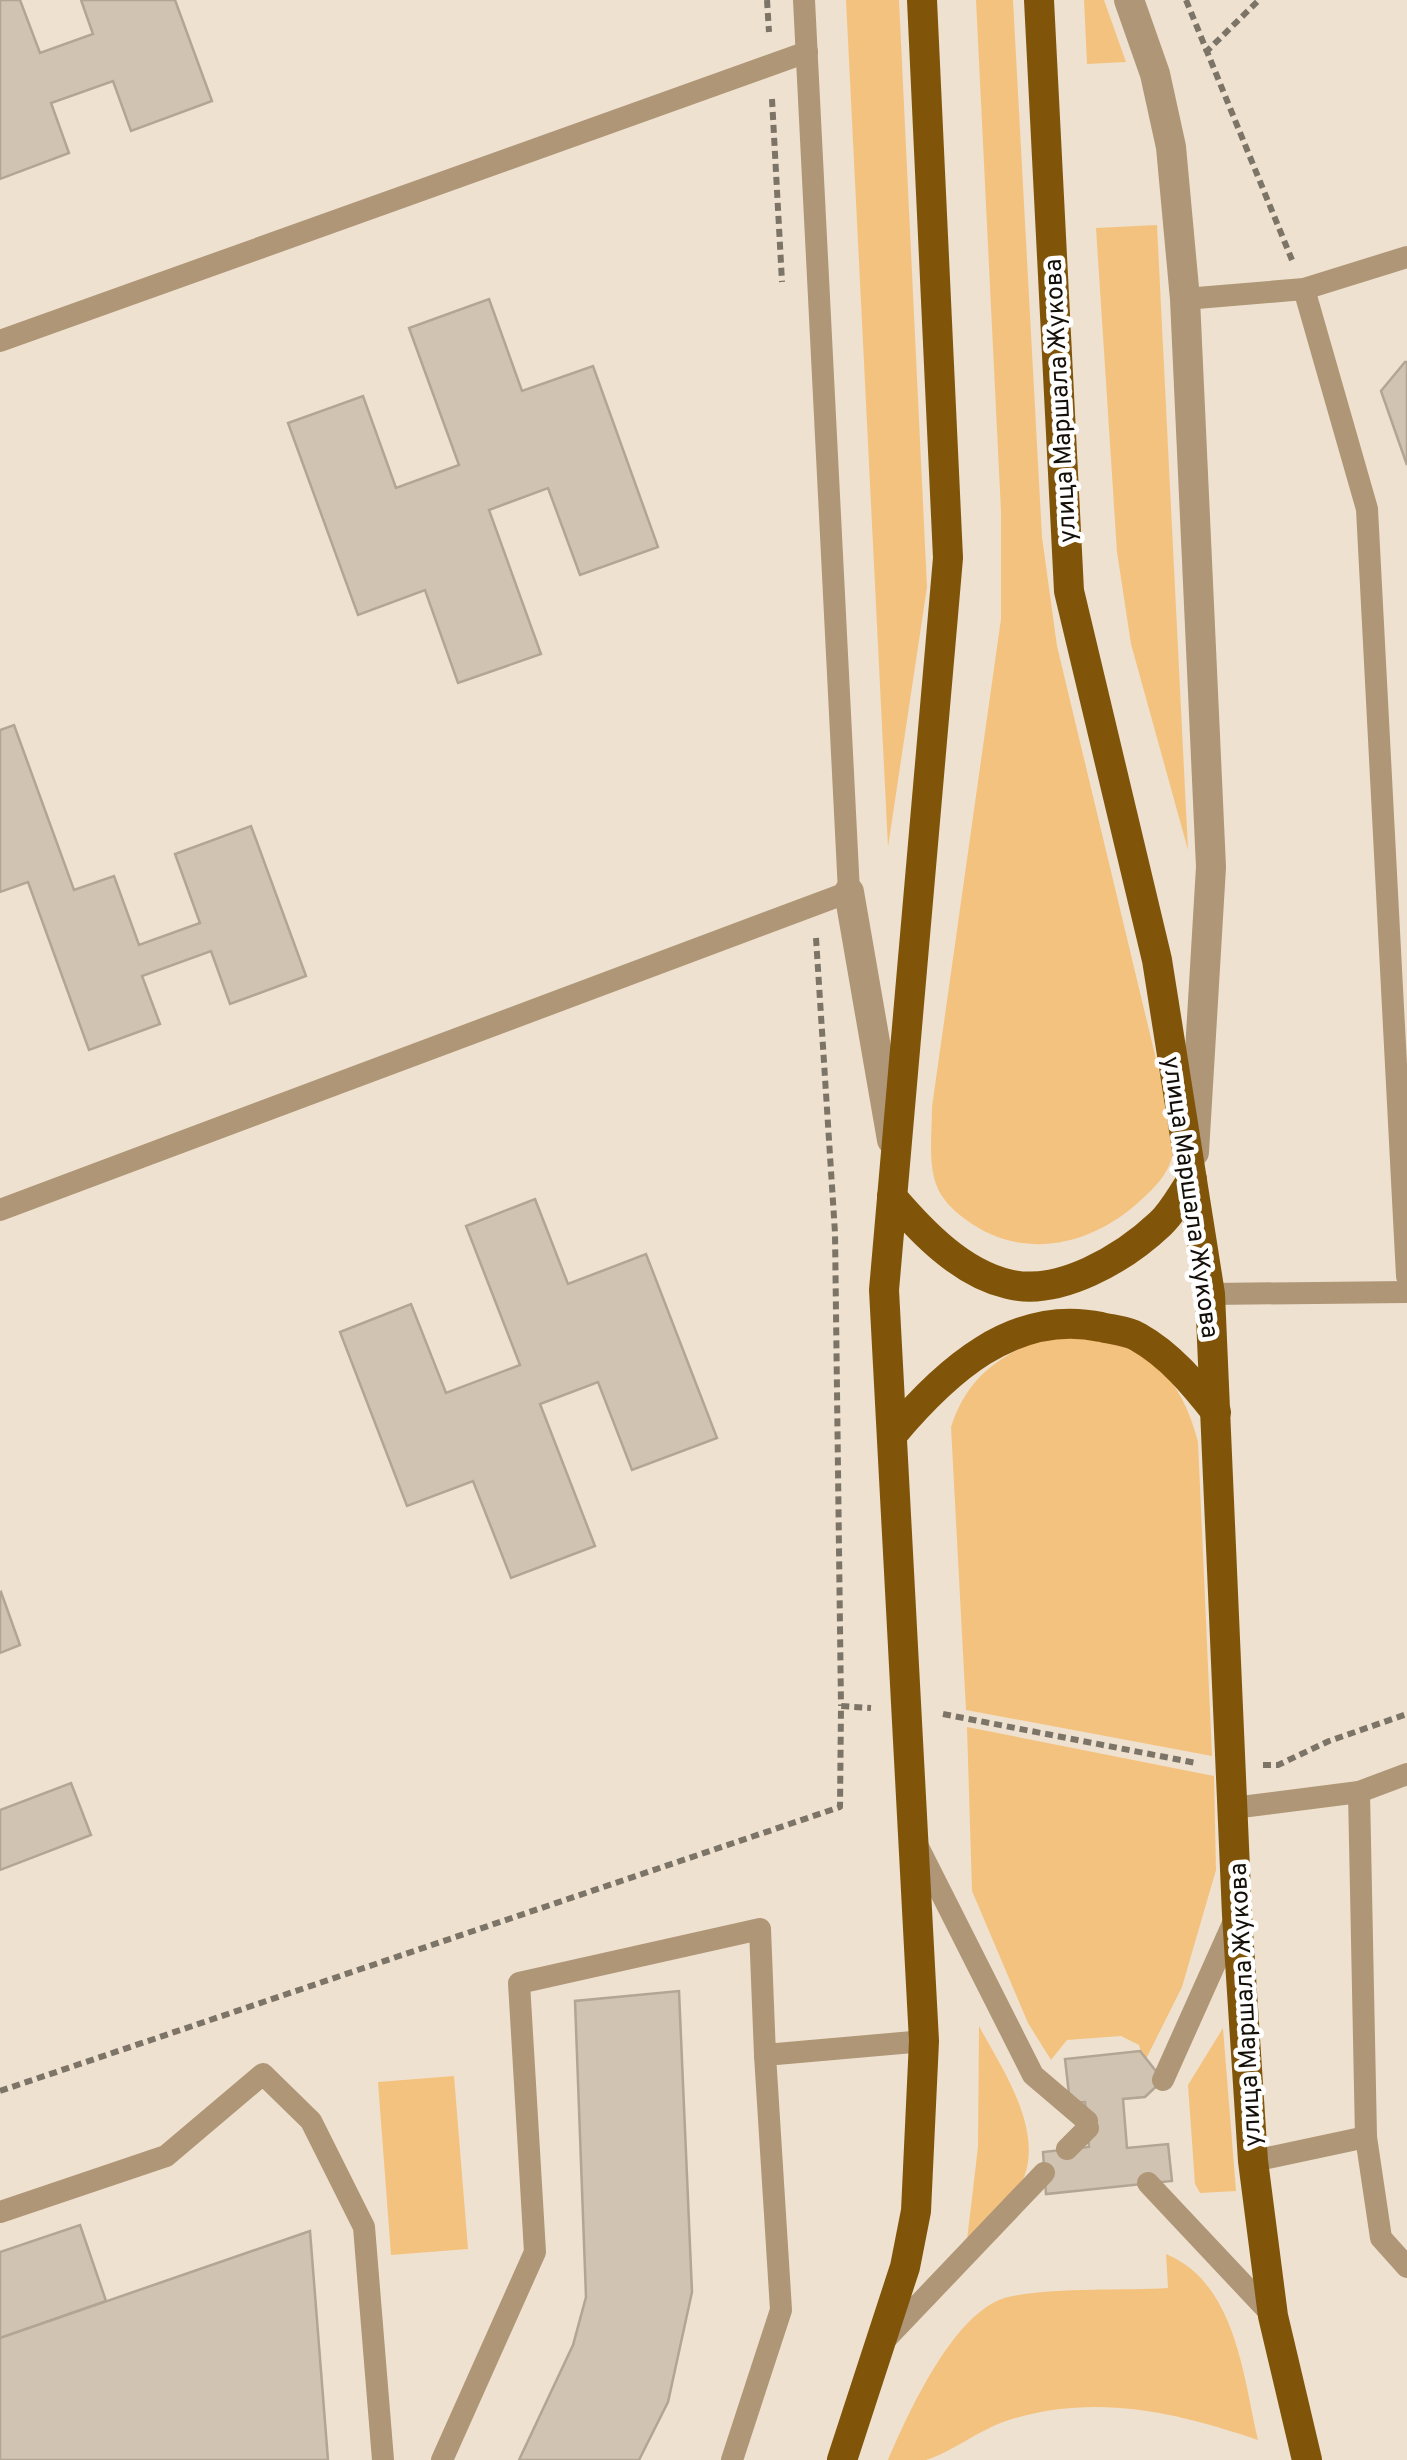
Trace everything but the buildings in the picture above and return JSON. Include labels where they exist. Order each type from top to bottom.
[{"type":"main road","points":[[842,2460],[905,2267],[916,2211],[924,2041],[884,1290],[948,558],[922,0]]},
{"type":"main road","name":"улица Маршала Жукова","points":[[1039,0],[1069,592],[1157,960],[1210,1294],[1237,1916],[1252,2161],[1273,2316],[1308,2460]]},
{"type":"main road","points":[[892,1198],[921,1231],[969,1267],[1008,1284],[1050,1285],[1112,1260],[1162,1222],[1192,1180]]},
{"type":"main road","points":[[892,1434],[936,1383],[987,1346],[1050,1324],[1090,1325],[1136,1335],[1184,1372],[1216,1412]]},
{"type":"street","points":[[1129,0],[1154,74],[1172,148],[1184,299],[1211,867],[1192,1180]]},
{"type":"street","points":[[849,892],[896,1160]]},
{"type":"lane","points":[[0,1210],[849,892],[804,0]]},
{"type":"lane","points":[[0,341],[807,52]]},
{"type":"lane","points":[[1184,299],[1304,289],[1407,257]]},
{"type":"lane","points":[[1304,289],[1367,509],[1407,1276]]},
{"type":"lane","points":[[1210,1294],[1407,1292]]},
{"type":"lane","points":[[1233,1808],[1359,1792],[1407,1774]]},
{"type":"lane","points":[[1359,1792],[1366,2137],[1381,2238],[1407,2268]]},
{"type":"lane","points":[[913,1838],[1033,2075],[1087,2124],[1067,2149]]},
{"type":"lane","points":[[1163,2080],[1237,1916]]},
{"type":"lane","points":[[442,2460],[534,2252],[519,1983],[760,1930],[781,2310],[732,2460]]},
{"type":"lane","points":[[765,2055],[924,2041]]},
{"type":"lane","points":[[0,2212],[166,2156],[263,2074],[311,2121],[364,2226],[382,2460]]},
{"type":"lane","points":[[1252,2161],[1366,2137]]},
{"type":"lane","points":[[877,2349],[1044,2173]]},
{"type":"lane","points":[[1148,2184],[1273,2316]]},
{"type":"path","points":[[767,0],[783,300]]},
{"type":"path","points":[[1186,0],[1304,289]]},
{"type":"path","points":[[1204,52],[1259,0]]},
{"type":"path","points":[[0,2091],[840,1807],[835,1232],[814,905]]},
{"type":"path","points":[[841,1706],[968,1717],[1232,1766],[1278,1764],[1407,1714]]},
{"type":"shaded area","points":[[846,0],[899,0],[927,587],[888,847]]},
{"type":"shaded area","points":[[976,0],[1013,0],[1042,537],[1057,646],[1172,1126],[1170,1164],[1150,1191],[1122,1216],[1101,1228],[1056,1243],[1010,1241],[965,1219],[938,1189],[931,1156],[932,1107],[1001,619],[1001,512]]},
{"type":"shaded area","points":[[1084,0],[1104,0],[1126,62],[1087,64]]},
{"type":"shaded area","points":[[1157,225],[1188,850],[1131,644],[1117,552],[1096,228]]},
{"type":"shaded area","points":[[1042,1338],[1104,1338],[1140,1352],[1167,1376],[1193,1424],[1198,1442],[1212,1756],[966,1710],[951,1427],[966,1395],[985,1372]]},
{"type":"shaded area","points":[[967,1727],[1214,1776],[1216,1870],[1182,1987],[1144,2063],[1139,2045],[1121,2036],[1067,2040],[1051,2060],[1028,2023],[972,1891]]},
{"type":"shaded area","points":[[979,2026],[1018,2102],[1029,2144],[1028,2164],[1010,2199],[967,2240],[978,2147]]},
{"type":"shaded area","points":[[1223,2028],[1236,2191],[1200,2193],[1195,2184],[1188,2085]]},
{"type":"shaded area","points":[[454,2076],[468,2249],[391,2255],[378,2082]]},
{"type":"shaded area","points":[[1166,2254],[1208,2286],[1222,2309],[1241,2361],[1258,2440],[1166,2414],[1073,2408],[1009,2420],[926,2460],[888,2460],[935,2366],[969,2321],[988,2306],[1008,2297],[1045,2292],[1168,2288]]}]
